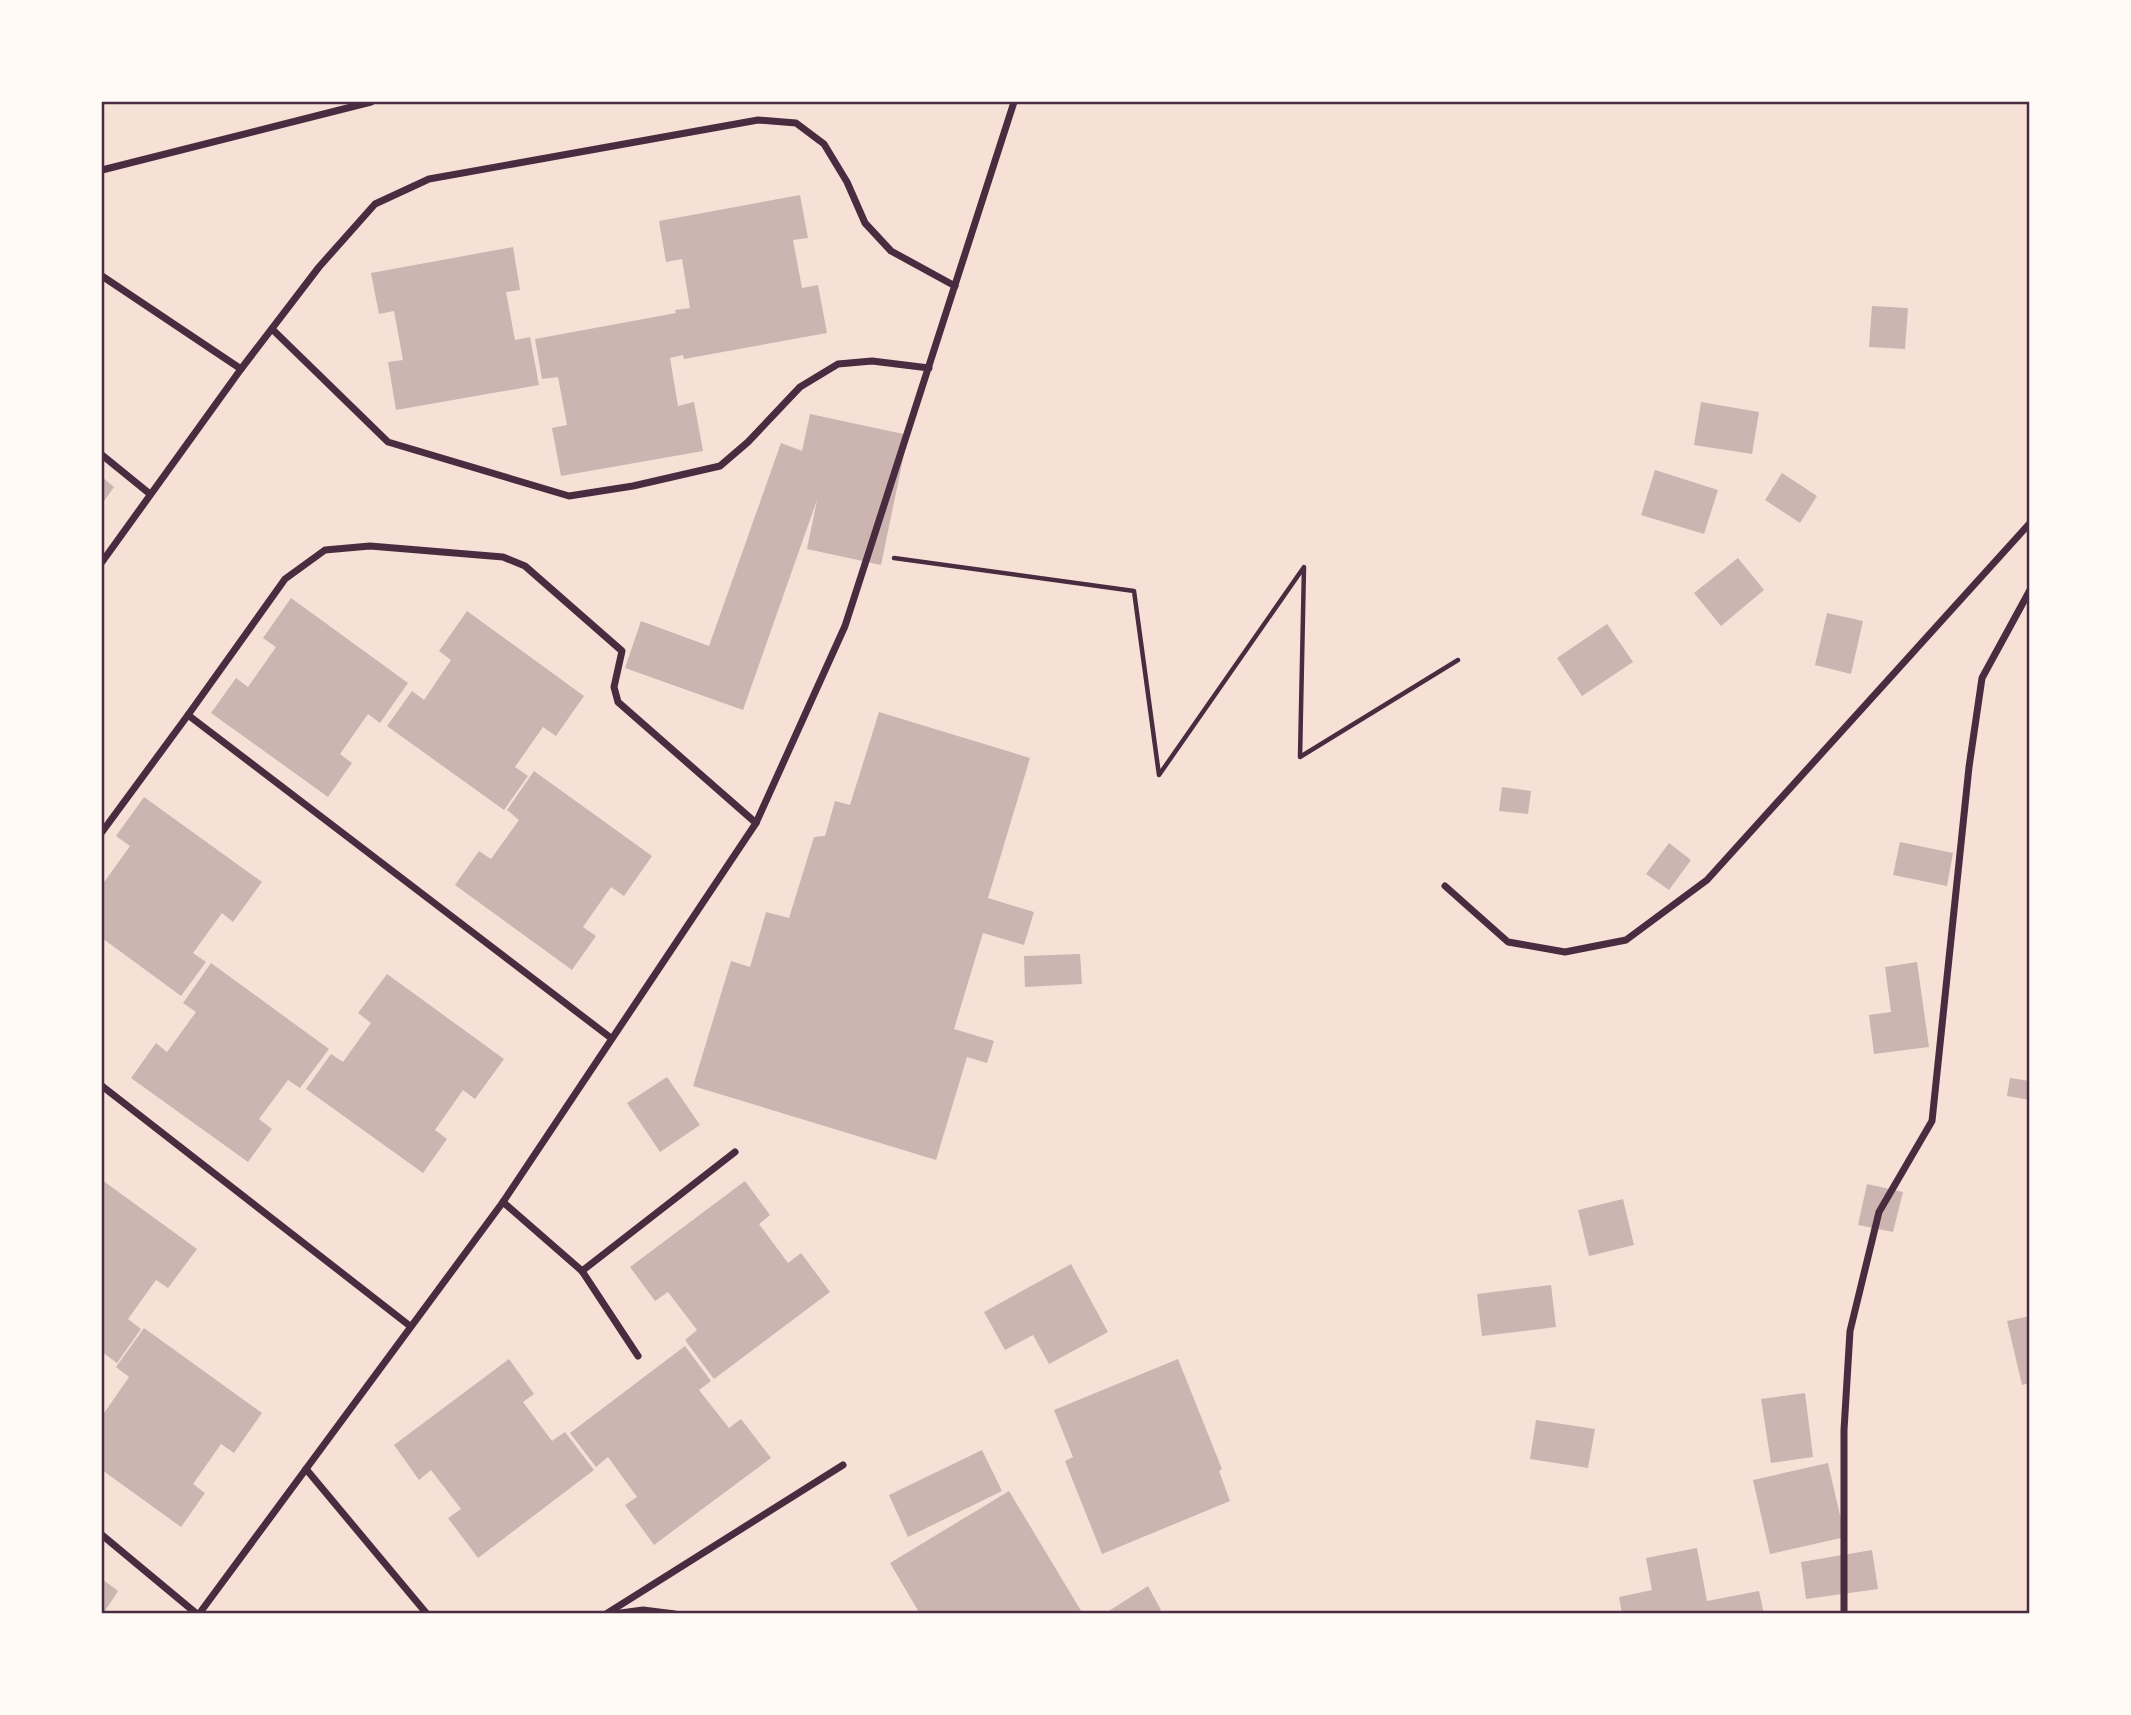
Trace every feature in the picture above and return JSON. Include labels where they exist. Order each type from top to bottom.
[{"type":"street","points":[[102,170],[371,102]]},
{"type":"street","points":[[102,1535],[198,1614],[503,1202],[756,823],[845,626],[1014,102]]},
{"type":"street","points":[[102,562],[319,267],[375,204],[429,179],[758,120],[796,123],[824,144],[847,182],[865,223],[891,251],[955,286]]},
{"type":"street","points":[[102,276],[242,369]]},
{"type":"street","points":[[272,329],[388,442],[569,496],[632,486],[720,466],[748,442],[800,387],[838,364],[872,361],[929,368]]},
{"type":"street","points":[[102,455],[150,494]]},
{"type":"street","points":[[1444,886],[1508,942],[1565,952],[1626,940],[1707,880],[2029,523]]},
{"type":"street","points":[[102,832],[285,579],[325,550],[370,546],[503,557],[525,566],[622,651],[614,687],[618,702],[756,823]]},
{"type":"street","points":[[1844,1614],[1844,1430],[1850,1331],[1879,1212],[1932,1121],[1969,767],[1982,678],[2029,590]]},
{"type":"street","points":[[188,715],[611,1038]]},
{"type":"street","points":[[102,1086],[410,1326]]},
{"type":"street","points":[[582,1271],[735,1152]]},
{"type":"street","points":[[503,1202],[582,1271],[638,1356]]},
{"type":"street","points":[[606,1614],[843,1465]]},
{"type":"street","points":[[306,1469],[427,1614]]},
{"type":"street","points":[[613,1614],[643,1610],[675,1614]]},
{"type":"path","points":[[869,555],[1133,591],[1160,775],[1304,567],[1300,757],[1458,660]]},
{"type":"building","points":[[800,195],[808,238],[793,240],[802,288],[818,285],[827,333],[684,359],[683,355],[670,358],[678,406],[694,402],[703,451],[561,476],[552,428],[567,425],[558,377],[542,379],[535,339],[676,313],[675,310],[690,308],[682,259],[666,262],[659,221]]},
{"type":"building","points":[[513,247],[520,290],[506,292],[515,340],[530,337],[539,385],[396,410],[388,362],[403,360],[394,311],[379,314],[371,273]]},
{"type":"building","points":[[1872,306],[1908,308],[1905,349],[1869,347]]},
{"type":"building","points":[[1701,402],[1759,412],[1752,454],[1694,445]]},
{"type":"building","points":[[810,414],[908,435],[881,565],[807,549],[817,500],[743,710],[625,668],[641,621],[709,646],[781,443],[802,451]]},
{"type":"building","points":[[1655,470],[1718,490],[1704,534],[1641,515]]},
{"type":"building","points":[[1782,473],[1817,496],[1800,523],[1765,500]]},
{"type":"building","points":[[102,477],[114,487],[102,504]]},
{"type":"building","points":[[1738,558],[1764,590],[1721,626],[1694,593]]},
{"type":"building","points":[[291,598],[408,683],[380,723],[368,714],[340,754],[352,763],[328,797],[211,713],[236,678],[248,687],[276,647],[263,638]]},
{"type":"building","points":[[467,611],[584,696],[556,736],[543,727],[515,767],[528,776],[504,810],[387,726],[412,691],[424,700],[451,660],[439,651]]},
{"type":"building","points":[[1827,613],[1863,621],[1851,674],[1815,665]]},
{"type":"building","points":[[1607,624],[1633,662],[1582,696],[1557,658]]},
{"type":"building","points":[[879,712],[1030,758],[988,898],[1034,912],[1024,945],[983,933],[954,1029],[994,1041],[987,1063],[967,1057],[936,1160],[693,1086],[731,961],[750,967],[766,912],[789,918],[814,837],[825,836],[835,801],[850,805]]},
{"type":"building","points":[[534,771],[652,856],[624,896],[611,887],[583,927],[596,936],[572,970],[455,885],[479,851],[491,859],[519,820],[507,810]]},
{"type":"building","points":[[1502,787],[1531,791],[1528,814],[1499,811]]},
{"type":"building","points":[[144,797],[262,882],[233,922],[222,913],[193,953],[206,962],[181,996],[102,938],[102,885],[130,846],[116,836]]},
{"type":"building","points":[[1900,842],[1953,853],[1947,886],[1893,875]]},
{"type":"building","points":[[1669,843],[1691,860],[1669,890],[1646,874]]},
{"type":"building","points":[[1080,954],[1082,984],[1025,987],[1024,956]]},
{"type":"building","points":[[1917,962],[1929,1047],[1874,1054],[1869,1015],[1891,1012],[1885,967]]},
{"type":"building","points":[[211,963],[329,1049],[300,1088],[288,1080],[259,1119],[272,1129],[248,1162],[131,1078],[156,1043],[167,1052],[196,1012],[183,1003]]},
{"type":"building","points":[[387,974],[504,1059],[475,1099],[463,1090],[435,1130],[447,1139],[423,1173],[306,1089],[331,1054],[343,1062],[371,1023],[358,1013]]},
{"type":"building","points":[[667,1077],[700,1125],[660,1152],[627,1103]]},
{"type":"building","points":[[2010,1078],[2030,1081],[2030,1100],[2007,1096]]},
{"type":"building","points":[[102,1180],[197,1249],[168,1288],[156,1280],[128,1319],[141,1329],[117,1363],[102,1352]]},
{"type":"building","points":[[745,1181],[770,1215],[759,1224],[788,1263],[801,1253],[830,1292],[714,1379],[685,1340],[697,1330],[668,1292],[655,1301],[630,1267]]},
{"type":"building","points":[[1867,1184],[1903,1192],[1893,1232],[1858,1225]]},
{"type":"building","points":[[1623,1199],[1634,1245],[1589,1256],[1578,1210]]},
{"type":"building","points":[[1071,1264],[1108,1332],[1049,1364],[1033,1335],[1005,1350],[984,1312]]},
{"type":"building","points":[[1551,1285],[1556,1327],[1482,1336],[1477,1294]]},
{"type":"building","points":[[2030,1316],[2030,1383],[2022,1385],[2007,1321]]},
{"type":"building","points":[[144,1328],[262,1413],[234,1453],[221,1444],[193,1484],[205,1493],[181,1527],[102,1470],[102,1416],[129,1377],[116,1367]]},
{"type":"building","points":[[685,1346],[711,1381],[699,1390],[729,1428],[741,1419],[771,1458],[654,1545],[625,1505],[637,1497],[608,1457],[596,1467],[570,1433]]},
{"type":"building","points":[[509,1359],[534,1394],[523,1402],[552,1441],[565,1432],[594,1470],[478,1558],[448,1518],[461,1509],[431,1470],[419,1480],[394,1445]]},
{"type":"building","points":[[1178,1359],[1222,1469],[1219,1471],[1230,1501],[1102,1554],[1065,1461],[1073,1457],[1054,1410]]},
{"type":"building","points":[[1805,1393],[1813,1457],[1771,1463],[1761,1399]]},
{"type":"building","points":[[1536,1420],[1595,1429],[1588,1468],[1530,1459]]},
{"type":"building","points":[[982,1450],[1002,1491],[908,1537],[889,1495]]},
{"type":"building","points":[[1828,1463],[1845,1537],[1770,1554],[1753,1480]]},
{"type":"building","points":[[1009,1491],[1083,1614],[920,1614],[890,1563]]},
{"type":"building","points":[[1697,1548],[1707,1601],[1759,1591],[1764,1614],[1622,1614],[1619,1597],[1652,1590],[1646,1558]]},
{"type":"building","points":[[1872,1550],[1878,1589],[1806,1599],[1801,1562]]},
{"type":"building","points":[[102,1579],[118,1591],[103,1614],[102,1614]]},
{"type":"building","points":[[1148,1586],[1161,1610],[1155,1614],[1104,1614]]}]
